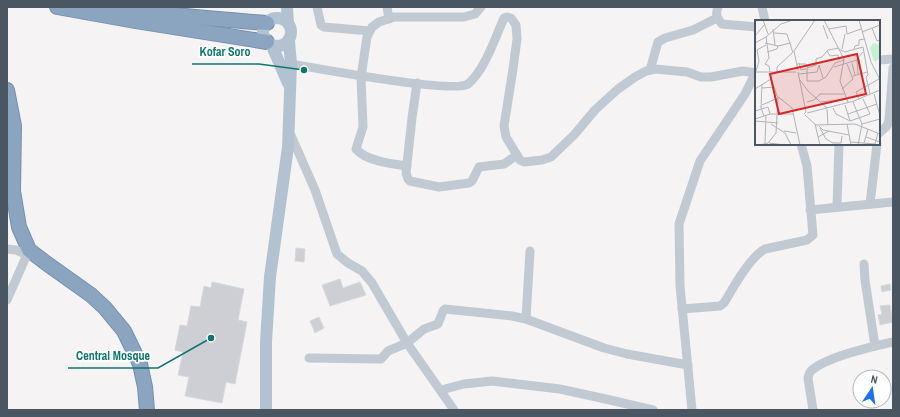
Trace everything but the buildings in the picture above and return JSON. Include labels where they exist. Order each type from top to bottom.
[{"type":"highway","points":[[57,7],[270,44]]},
{"type":"highway","points":[[109,7],[162,14],[269,21]]},
{"type":"highway","points":[[7,90],[11,104],[10,137],[13,191],[19,227],[28,252],[91,295],[105,308],[124,331],[140,364],[146,387],[146,410]]},
{"type":"main road","points":[[272,7],[269,21],[264,27],[264,38],[270,44],[289,86]]},
{"type":"main road","points":[[266,410],[266,342],[270,277],[288,147],[289,86],[291,64],[288,41],[291,32],[288,23],[287,7]]},
{"type":"main road","points":[[269,21],[280,19],[288,23]]},
{"type":"main road","points":[[270,44],[278,46],[284,45],[288,41]]},
{"type":"street","points":[[317,7],[321,25],[324,27],[370,31]]},
{"type":"street","points":[[387,7],[389,19]]},
{"type":"street","points":[[407,166],[387,163],[370,157],[356,149],[363,127],[361,77],[367,37],[372,27],[379,22],[394,17],[464,17],[475,14],[481,7]]},
{"type":"street","points":[[718,7],[716,12],[717,18],[722,24],[755,27]]},
{"type":"street","points":[[762,7],[765,20]]},
{"type":"street","points":[[291,64],[361,77],[452,87],[467,85],[485,64],[504,18],[511,18],[516,25],[517,39],[504,126],[506,137],[520,160],[524,162],[542,160],[551,157],[618,89],[635,76],[650,70],[655,69],[687,72],[701,77],[724,76],[743,71],[755,73]]},
{"type":"street","points":[[650,70],[658,42],[665,38],[693,30],[717,18]]},
{"type":"street","points":[[880,60],[893,59]]},
{"type":"street","points":[[880,132],[887,126],[889,120],[893,68]]},
{"type":"street","points":[[692,410],[680,286],[679,224],[700,161],[745,94],[755,75]]},
{"type":"street","points":[[417,83],[406,173],[410,181],[439,187],[469,183],[472,181],[479,168],[504,164],[517,155]]},
{"type":"street","points":[[288,130],[315,190],[337,254],[348,263],[362,271],[372,282],[407,343],[454,410]]},
{"type":"street","points":[[682,310],[720,306],[724,303],[740,277],[761,252],[765,249],[807,240],[814,235],[810,210],[807,166],[801,145]]},
{"type":"street","points":[[837,207],[839,145]]},
{"type":"street","points":[[870,204],[877,145]]},
{"type":"street","points":[[810,210],[893,202]]},
{"type":"street","points":[[7,249],[28,252],[7,300]]},
{"type":"street","points":[[526,319],[530,251]]},
{"type":"street","points":[[864,264],[874,346]]},
{"type":"street","points":[[309,358],[378,360],[384,357],[388,351],[407,343],[424,329],[438,324],[443,311],[445,310],[512,316],[526,319],[604,348],[627,354],[688,365]]},
{"type":"street","points":[[813,410],[808,378],[812,370],[831,360],[874,346],[893,342]]},
{"type":"street","points":[[441,390],[464,384],[492,381],[560,390],[653,410]]},
{"type":"place","name":"Kofar Soro","points":[[304,70]]},
{"type":"place","name":"Central Mosque","points":[[211,338]]}]
